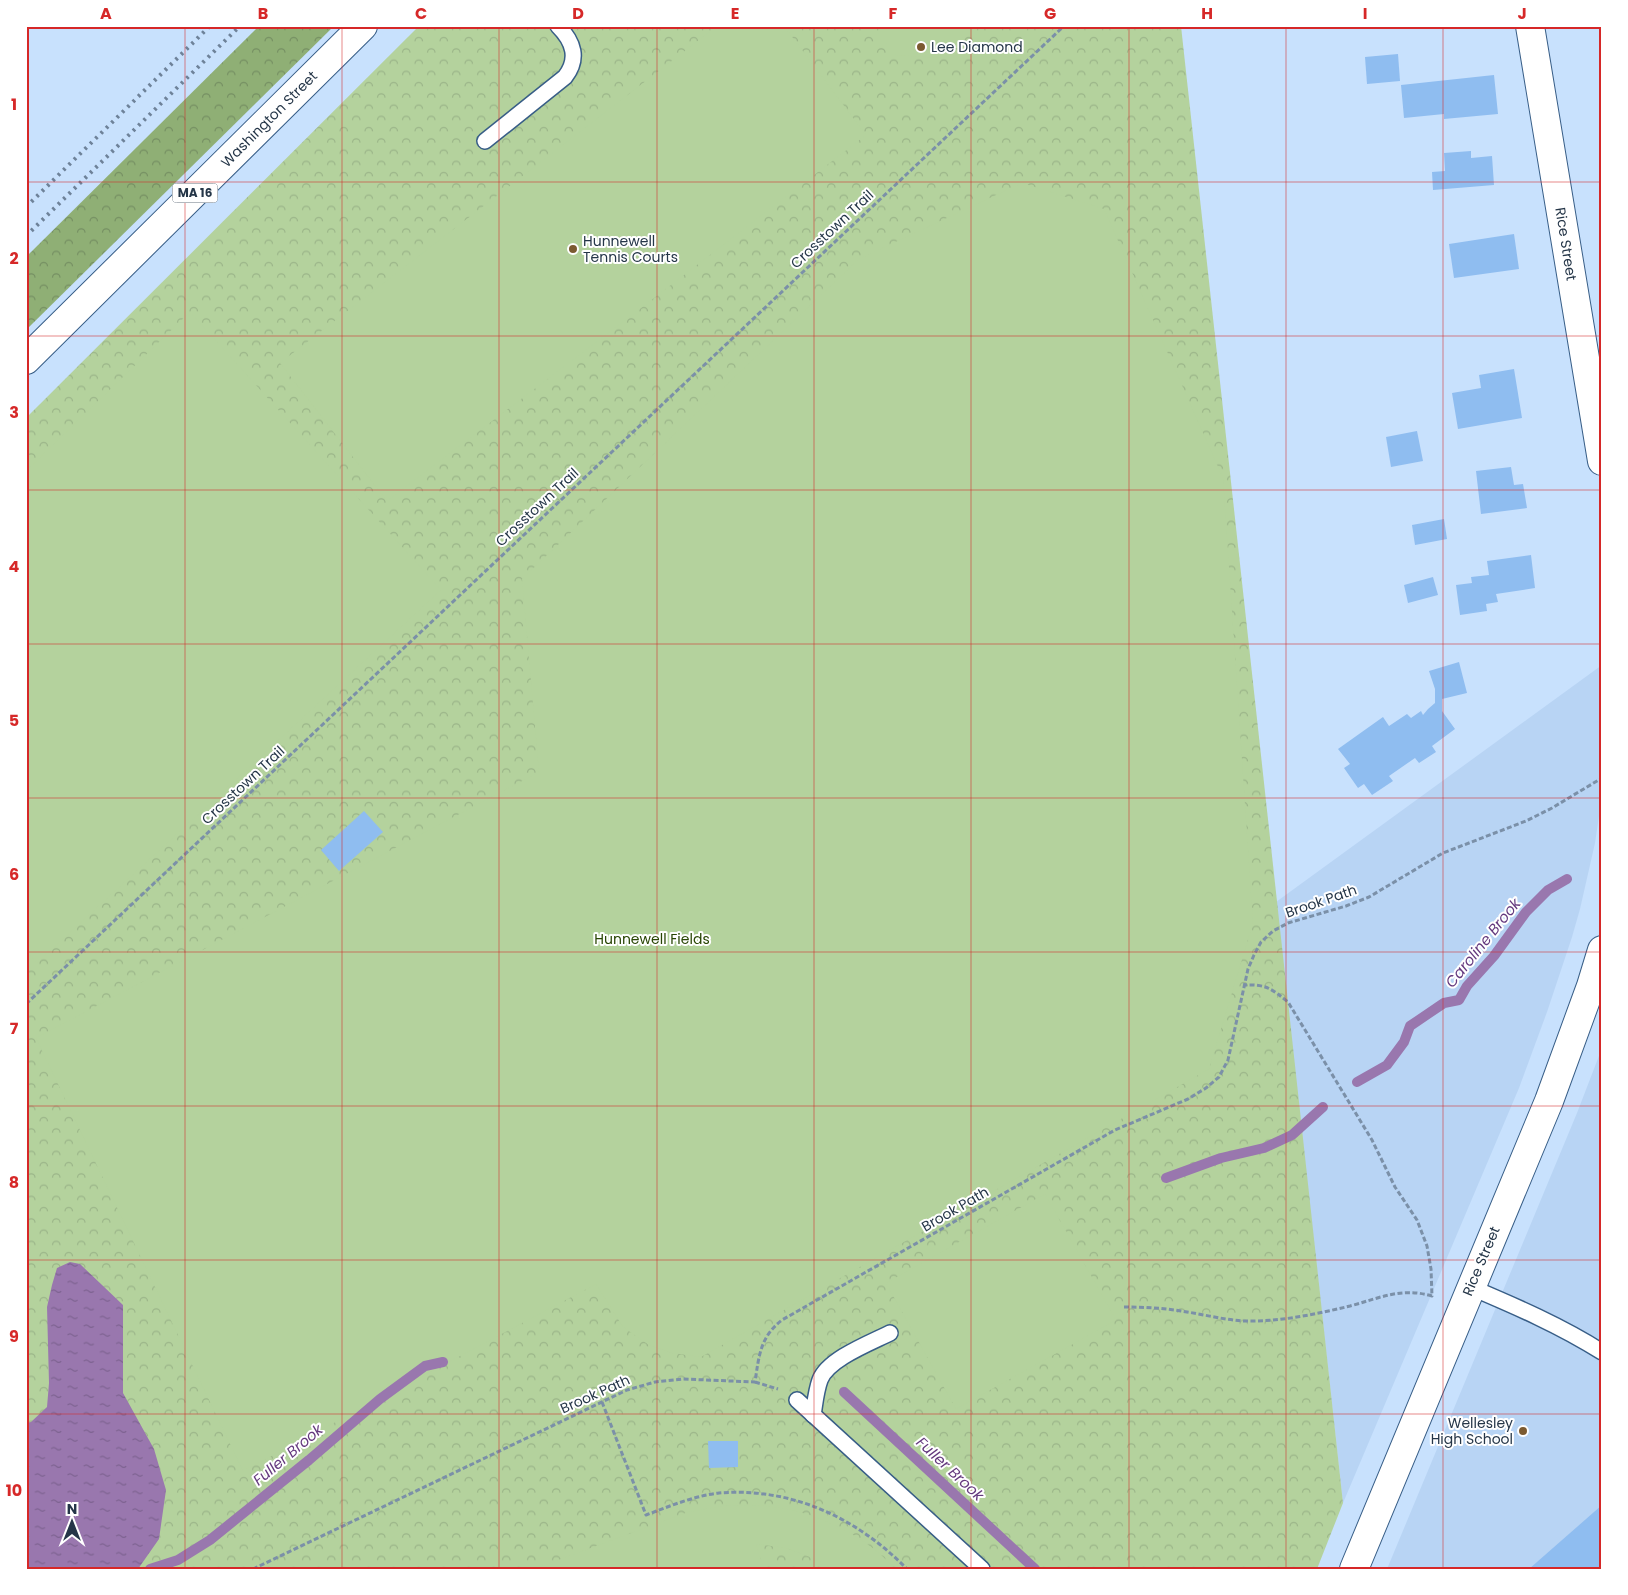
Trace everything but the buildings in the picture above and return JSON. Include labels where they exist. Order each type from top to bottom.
[{"type":"street","name":"Washington Street","points":[[26,360],[364,26]]},
{"type":"street","name":"Rice Street","points":[[1530,26],[1602,461]]},
{"type":"street","name":"Rice Street","points":[[1354,1569],[1564,1062],[1602,950]]},
{"type":"lane","points":[[485,141],[565,77],[571,70],[574,62],[572,45],[558,26]]},
{"type":"lane","points":[[1470,1287],[1571,1334],[1602,1352]]},
{"type":"lane","points":[[813,1415],[821,1379],[827,1369],[836,1361],[890,1333]]},
{"type":"lane","points":[[797,1400],[982,1569]]},
{"type":"path","name":"Crosstown Trail","points":[[26,1004],[1064,26]]},
{"type":"path","name":"Brook Path","points":[[253,1569],[627,1390],[655,1382],[683,1379],[754,1382],[759,1353],[772,1328],[782,1320],[1115,1130],[1188,1099],[1219,1077],[1228,1060],[1245,985],[1254,955],[1262,942],[1273,931],[1288,923],[1346,906],[1369,896],[1443,853],[1526,821],[1602,778]]},
{"type":"path","points":[[1124,1307],[1161,1308],[1244,1321],[1273,1320],[1307,1315],[1405,1292],[1419,1292],[1432,1296],[1431,1269],[1427,1246],[1418,1220],[1395,1187],[1372,1140],[1288,1002],[1274,990],[1260,984],[1245,985]]},
{"type":"path","points":[[602,1402],[646,1515],[679,1502],[719,1493],[773,1496],[808,1504],[846,1520],[877,1541],[907,1569]]},
{"type":"shaded area","points":[[1602,665],[1602,796],[1595,843],[1572,937],[1519,1088],[1343,1503],[1276,902]]},
{"type":"shaded area","name":"Wellesley High School","points":[[1602,1048],[1602,1569],[1387,1569],[1577,1113]]},
{"type":"green space","points":[[259,26],[334,26],[26,330],[26,257]]},
{"type":"green space","name":"Hunnewell Fields","points":[[419,26],[1181,26],[1343,1503],[1317,1569],[26,1569],[26,418]]},
{"type":"green space","name":"Hunnewell Tennis Courts","points":[[717,26],[784,26],[866,135],[387,501],[280,363]]},
{"type":"green space","name":"Lee Diamond","points":[[881,26],[971,26],[961,35],[963,38],[938,58],[896,55],[878,33],[883,29]]},
{"type":"green space","points":[[1022,183],[1104,209],[1223,478],[1253,923],[1209,1069],[701,1357],[672,1353],[649,1345],[623,1327],[596,1284],[243,1471],[36,1038],[539,772],[522,579],[859,259]]},
{"type":"green space","points":[[190,312],[441,590],[37,963],[26,951],[26,471]]},
{"type":"green space","points":[[1045,1194],[1116,1320],[956,1409],[886,1283]]},
{"type":"green space","points":[[758,1505],[796,1511],[837,1526],[874,1549],[895,1569],[833,1569],[813,1558],[786,1548],[756,1544],[764,1569],[534,1569],[688,1512],[722,1506]]},
{"type":"water","points":[[70,1262],[80,1264],[123,1305],[123,1393],[154,1449],[166,1490],[159,1539],[138,1569],[26,1569],[26,1423],[31,1422],[47,1407],[49,1383],[47,1307],[57,1268]]},
{"type":"waterway","name":"Caroline Brook","points":[[1357,1082],[1387,1065],[1404,1042],[1410,1026],[1444,1003],[1459,1000],[1467,986],[1494,956],[1526,912],[1548,890],[1567,879]]},
{"type":"waterway","name":"Caroline Brook","points":[[1166,1178],[1221,1158],[1264,1148],[1292,1135],[1323,1107]]},
{"type":"waterway","name":"Fuller Brook","points":[[150,1569],[178,1560],[210,1540],[309,1460],[380,1399],[425,1366],[443,1362]]},
{"type":"waterway","name":"Fuller Brook","points":[[844,1392],[1035,1569]]},
{"type":"railway","points":[[26,207],[210,26]]},
{"type":"railway","points":[[26,236],[240,26]]},
{"type":"place","name":"Lee Diamond","points":[[921,47]]},
{"type":"place","name":"Hunnewell Tennis Courts","points":[[573,249]]},
{"type":"place","name":"Wellesley High School","points":[[1523,1431]]}]
